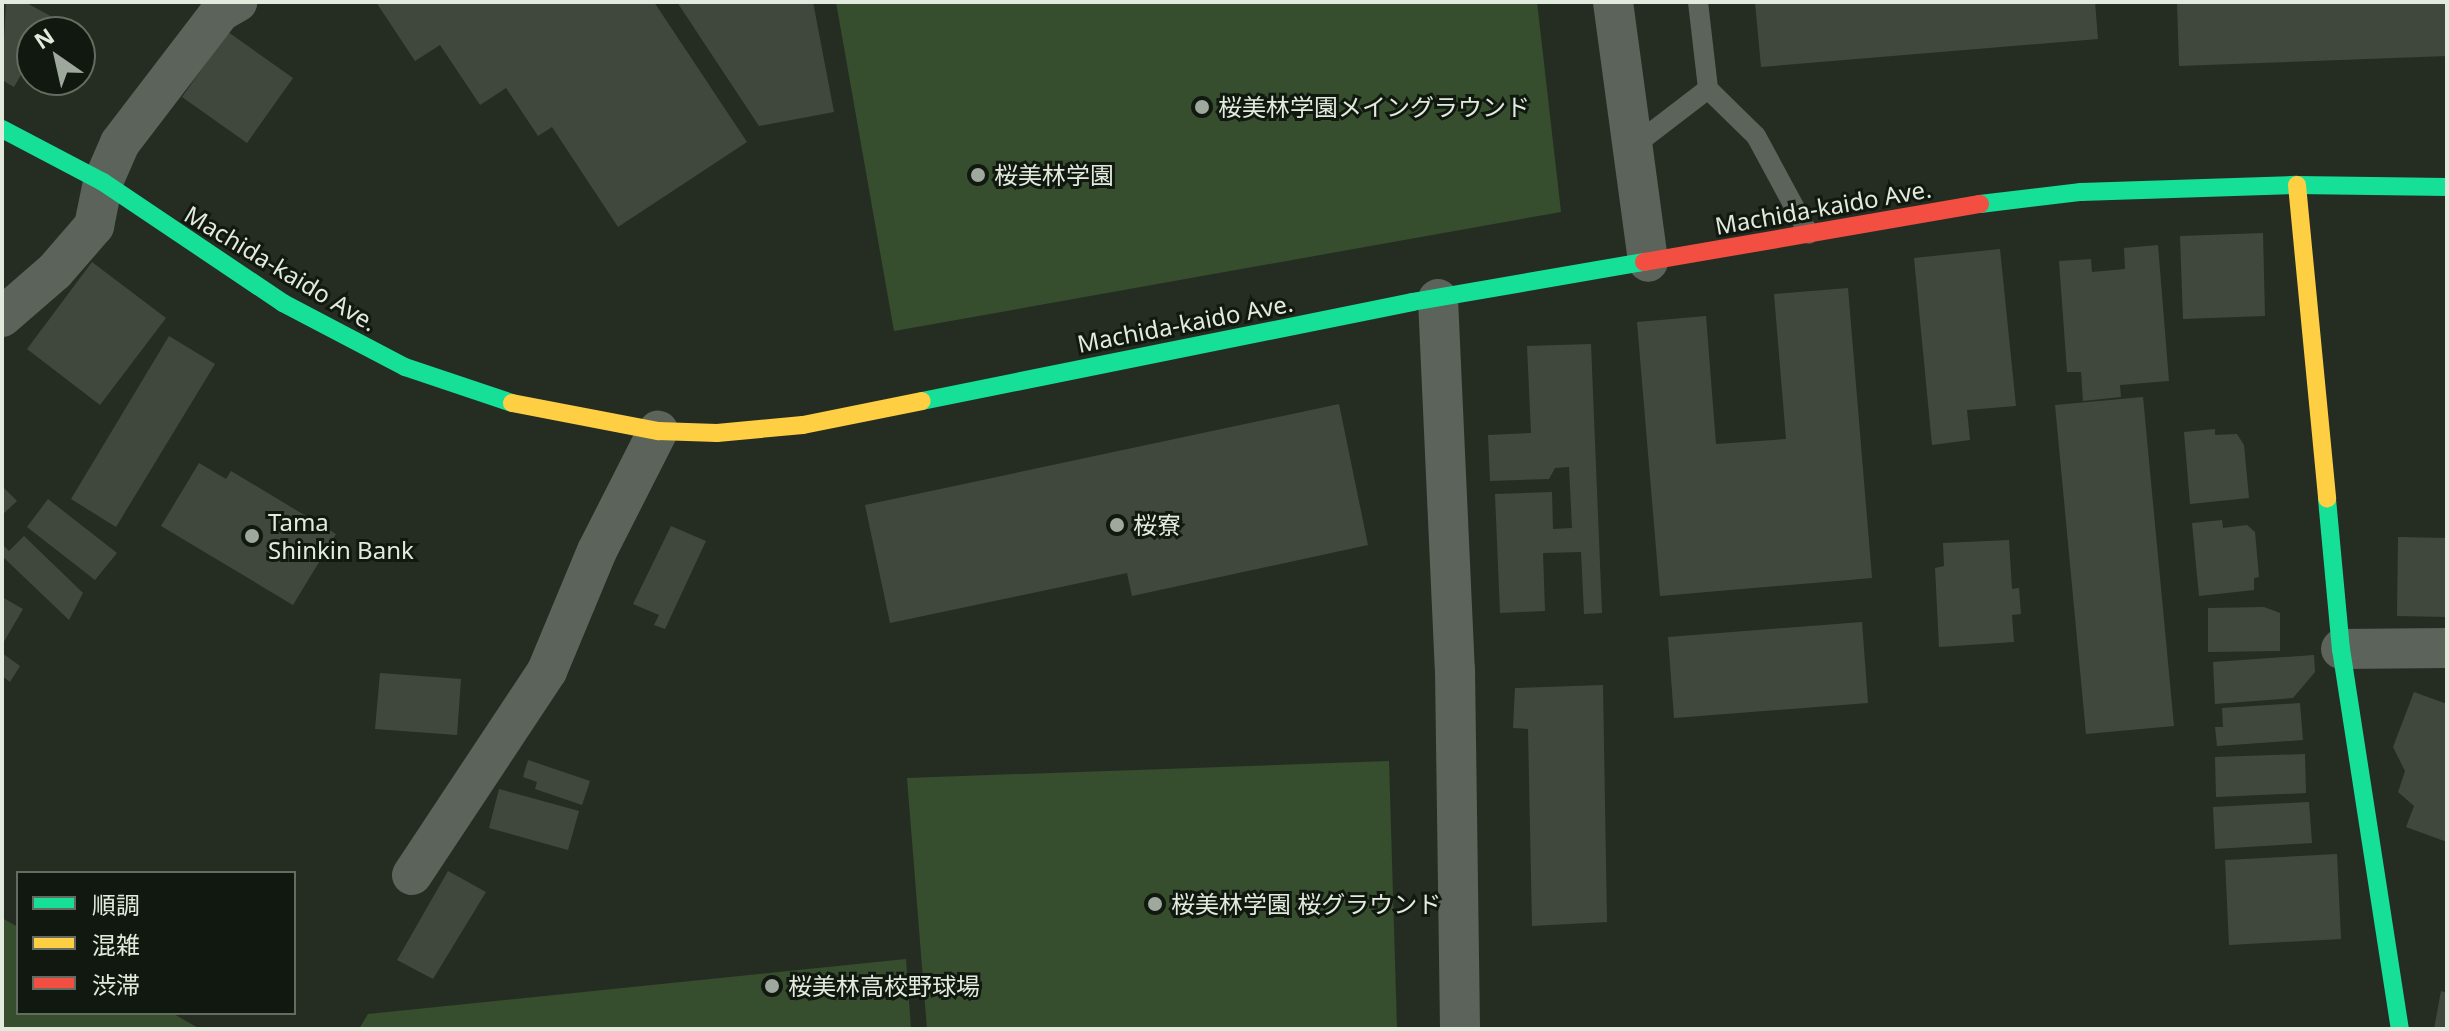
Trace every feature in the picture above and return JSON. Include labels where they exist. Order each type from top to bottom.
[{"type":"main road","name":"Machida-kaido Ave.","points":[[2,129],[103,182],[283,303],[405,367],[531,410],[658,431],[717,433],[803,425],[1438,299],[1809,234],[2081,192],[2297,185],[2447,187]]},
{"type":"main road","points":[[2297,185],[2341,649],[2400,1029]]},
{"type":"street","points":[[2,317],[55,271],[94,226],[103,182],[120,143],[220,12],[237,2]]},
{"type":"street","points":[[1613,2],[1648,262]]},
{"type":"street","points":[[1438,299],[1455,670],[1460,1029]]},
{"type":"street","points":[[412,875],[547,671],[597,551],[658,431]]},
{"type":"street","points":[[2341,649],[2447,648]]},
{"type":"lane","points":[[1698,2],[1708,89],[1756,136],[1809,234]]},
{"type":"lane","points":[[1631,148],[1708,89]]},
{"type":"green space","name":"桜美林学園メイングラウンド","points":[[836,2],[1537,2],[1561,212],[894,331]]},
{"type":"green space","name":"桜美林学園 桜グラウンド","points":[[1389,761],[1397,1029],[927,1029],[907,778]]},
{"type":"green space","points":[[2,918],[16,926],[16,1015],[176,1015],[200,1029],[2,1029]]},
{"type":"green space","name":"桜美林高校野球場","points":[[906,959],[911,1029],[359,1029],[368,1014]]},
{"type":"building","points":[[6,2],[25,2],[50,16],[16,16],[16,84],[14,87],[2,80]]},
{"type":"building","points":[[376,2],[654,2],[747,142],[618,227],[552,127],[538,136],[506,88],[480,105],[440,45],[415,61]]},
{"type":"building","points":[[677,2],[813,2],[834,112],[759,126]]},
{"type":"building","points":[[1755,2],[2095,2],[2098,39],[1761,67]]},
{"type":"building","points":[[2177,2],[2447,2],[2447,56],[2179,66]]},
{"type":"building","points":[[228,32],[293,78],[247,143],[182,97]]},
{"type":"building","points":[[2263,233],[2265,316],[2183,319],[2180,236]]},
{"type":"building","points":[[2158,245],[2169,381],[2120,385],[2121,397],[2083,401],[2081,372],[2067,372],[2059,261],[2091,259],[2092,272],[2125,269],[2124,248]]},
{"type":"building","points":[[2000,249],[2016,406],[1967,410],[1970,440],[1932,445],[1914,258]]},
{"type":"building","points":[[92,262],[166,318],[100,405],[27,349]]},
{"type":"building","points":[[1848,288],[1872,578],[1660,596],[1637,322],[1706,316],[1716,444],[1786,439],[1774,294]]},
{"type":"building","points":[[169,336],[215,364],[116,527],[71,499]]},
{"type":"building","points":[[1591,344],[1602,613],[1584,614],[1581,552],[1543,553],[1545,611],[1500,613],[1495,494],[1552,492],[1553,529],[1572,528],[1569,467],[1555,468],[1549,479],[1490,481],[1488,435],[1531,433],[1527,346]]},
{"type":"building","points":[[2143,397],[2174,726],[2086,734],[2055,405]]},
{"type":"building","name":"桜寮","points":[[1339,404],[1368,545],[1132,596],[1127,573],[890,623],[865,505]]},
{"type":"building","points":[[2215,429],[2215,435],[2237,434],[2244,445],[2249,498],[2190,504],[2184,432]]},
{"type":"building","points":[[199,463],[226,479],[231,471],[336,534],[293,605],[161,526]]},
{"type":"building","points":[[2,486],[17,501],[2,515]]},
{"type":"building","points":[[48,499],[117,553],[95,580],[27,527]]},
{"type":"building","points":[[2222,520],[2223,528],[2247,525],[2255,532],[2259,577],[2254,578],[2254,590],[2199,596],[2192,523]]},
{"type":"building","points":[[671,526],[706,541],[665,629],[654,625],[659,615],[633,604]]},
{"type":"building","points":[[24,536],[83,593],[69,620],[2,556],[2,544],[9,551]]},
{"type":"building","points":[[2398,537],[2447,538],[2447,617],[2397,616]]},
{"type":"building","points":[[2009,540],[2012,589],[2019,588],[2021,614],[2012,615],[2014,642],[1939,647],[1935,568],[1944,566],[1943,543]]},
{"type":"building","points":[[2,597],[23,609],[2,645]]},
{"type":"building","points":[[2264,607],[2280,613],[2280,651],[2208,652],[2208,608]]},
{"type":"building","points":[[1862,622],[1868,703],[1674,718],[1668,637]]},
{"type":"building","points":[[2,653],[20,666],[10,682],[2,676]]},
{"type":"building","points":[[2314,655],[2315,672],[2293,698],[2215,704],[2213,662]]},
{"type":"building","points":[[380,673],[461,679],[457,735],[375,729]]},
{"type":"building","points":[[1603,685],[1607,922],[1532,926],[1528,729],[1513,728],[1515,688]]},
{"type":"building","points":[[2414,692],[2447,704],[2447,842],[2406,827],[2414,806],[2398,792],[2405,771],[2393,747]]},
{"type":"building","points":[[2300,703],[2303,740],[2217,746],[2215,727],[2223,727],[2222,708]]},
{"type":"building","points":[[2305,754],[2306,793],[2216,797],[2215,757]]},
{"type":"building","points":[[528,760],[590,781],[582,805],[535,789],[537,782],[523,777]]},
{"type":"building","points":[[499,789],[579,811],[568,850],[489,828]]},
{"type":"building","points":[[2309,802],[2312,843],[2215,849],[2213,807]]},
{"type":"building","points":[[2337,854],[2341,939],[2229,945],[2225,860]]},
{"type":"building","points":[[448,871],[486,892],[433,979],[397,960]]},
{"type":"building","points":[[2441,991],[2447,993],[2447,1029],[2434,1029]]},
{"type":"traffic: fast","points":[[2,129],[103,182],[283,303],[405,367],[512,403]]},
{"type":"traffic: fast","points":[[1980,204],[2081,192],[2297,185],[2447,187]]},
{"type":"traffic: fast","points":[[922,401],[1412,302],[1644,262]]},
{"type":"traffic: fast","points":[[2327,499],[2341,649],[2400,1029]]},
{"type":"traffic: slow","points":[[2297,185],[2327,499]]},
{"type":"traffic: slow","points":[[512,403],[658,431],[717,433],[803,425],[922,401]]},
{"type":"traffic: jam","points":[[1644,262],[1980,204]]},
{"type":"place","name":"桜美林学園メイングラウンド","points":[[1202,107]]},
{"type":"place","name":"桜美林学園","points":[[978,175]]},
{"type":"place","name":"桜寮","points":[[1117,525]]},
{"type":"place","name":"Tama Shinkin Bank","points":[[252,536]]},
{"type":"place","name":"桜美林学園 桜グラウンド","points":[[1155,904]]},
{"type":"place","name":"桜美林高校野球場","points":[[772,986]]}]
